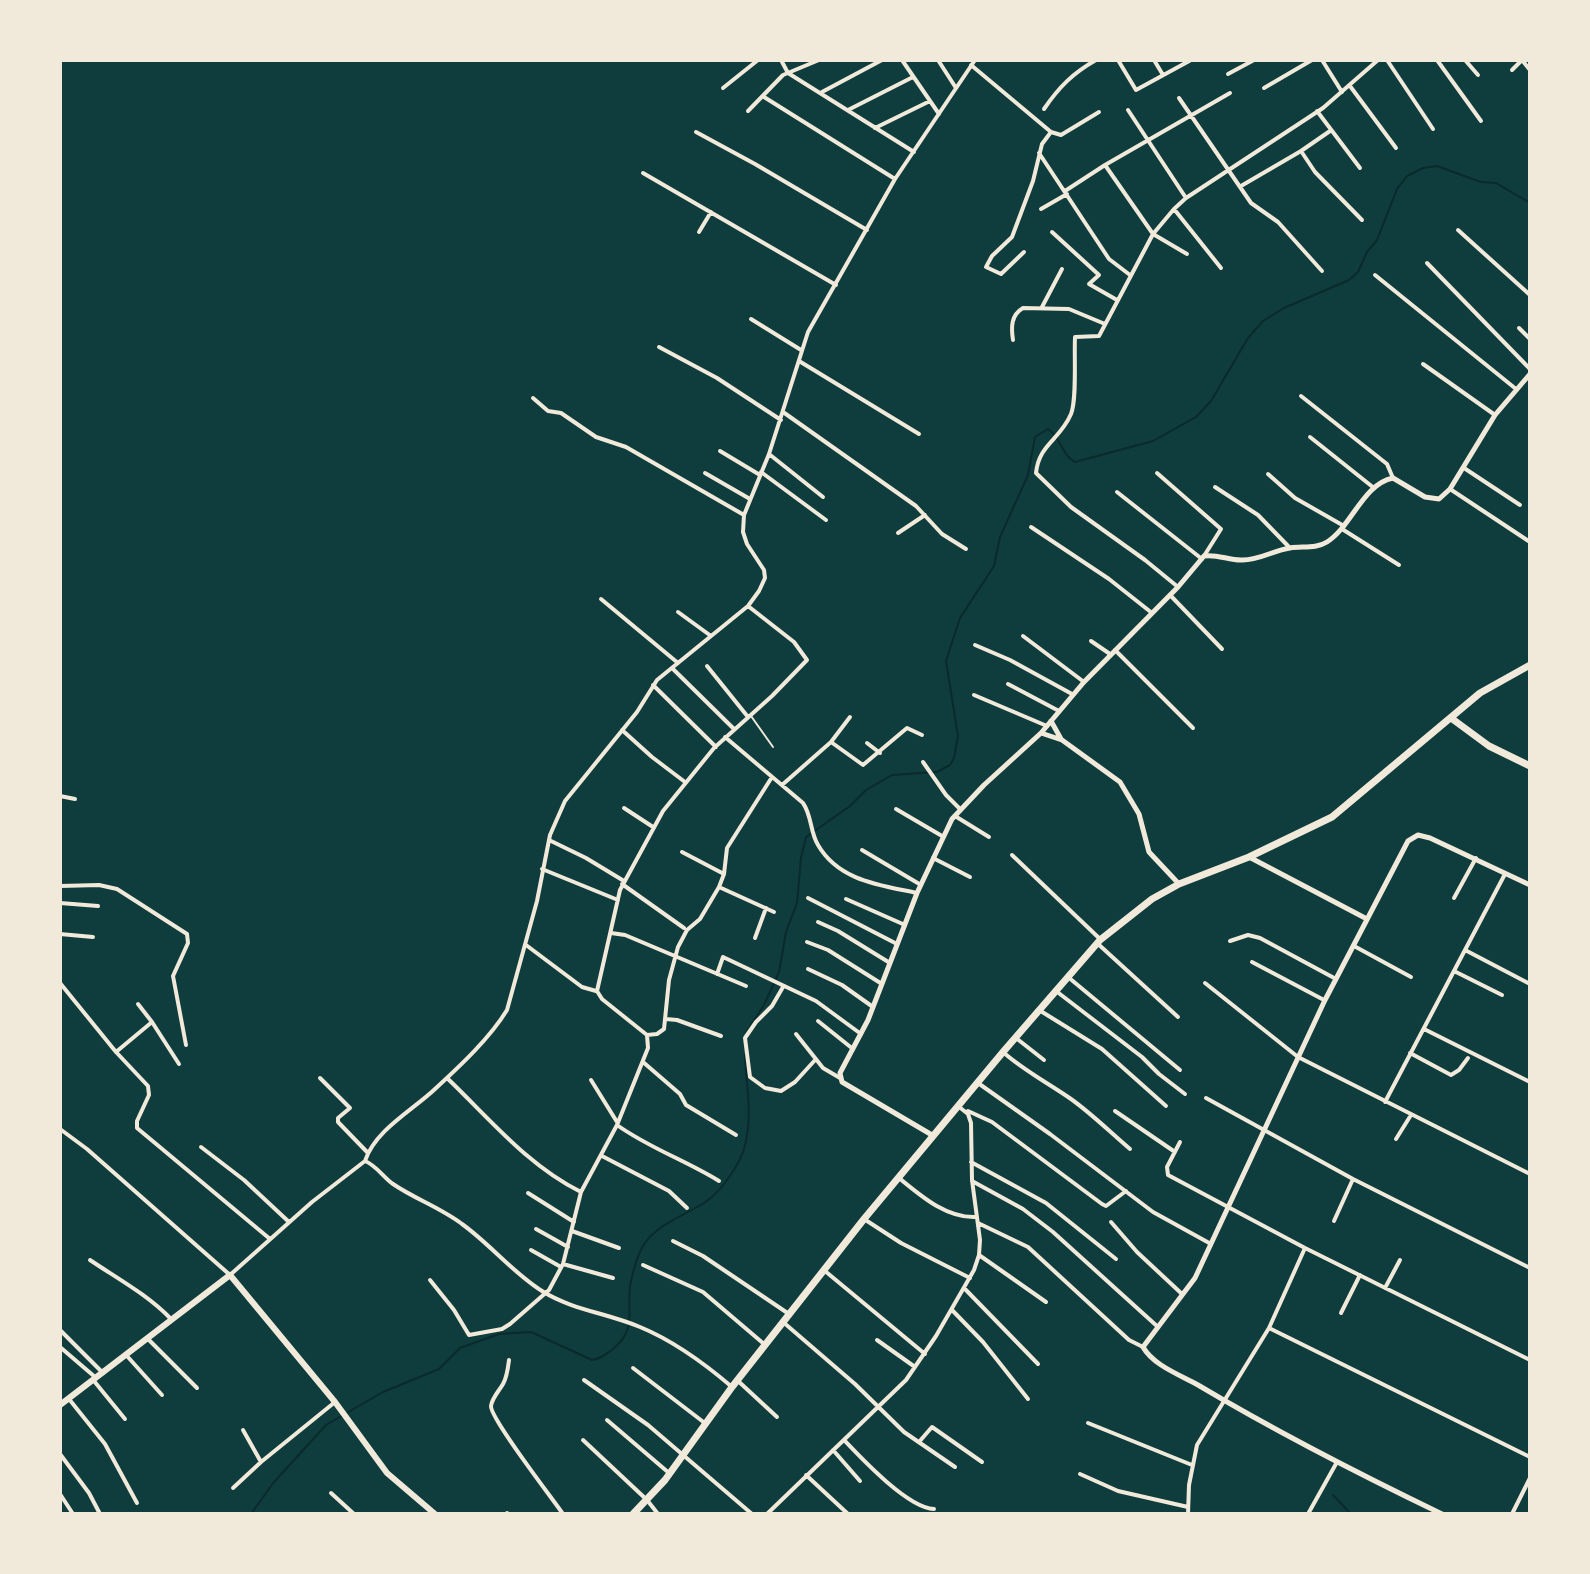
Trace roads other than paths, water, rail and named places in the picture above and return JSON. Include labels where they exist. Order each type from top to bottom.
[{"type":"main road","points":[[633,1514],[670,1473],[734,1384],[932,1135],[960,1107],[1003,1052],[1099,942],[1152,899],[1179,884],[1249,857],[1332,817],[1480,693],[1530,665]]},
{"type":"main road","points":[[1451,718],[1489,746],[1530,766]]},
{"type":"main road","points":[[60,1405],[230,1275],[335,1402],[387,1473],[433,1512]]},
{"type":"street","points":[[723,88],[750,62],[758,60]]},
{"type":"street","points":[[781,60],[788,73],[914,152]]},
{"type":"street","points":[[822,92],[882,60]]},
{"type":"street","points":[[902,60],[939,114]]},
{"type":"street","points":[[938,60],[956,88]]},
{"type":"street","points":[[1044,109],[1061,85],[1096,60]]},
{"type":"street","points":[[1118,60],[1136,90],[1189,60]]},
{"type":"street","points":[[1154,60],[1163,76]]},
{"type":"street","points":[[1228,74],[1254,60]]},
{"type":"street","points":[[1264,88],[1312,60]]},
{"type":"street","points":[[1322,60],[1343,92]]},
{"type":"street","points":[[1365,60],[1370,68]]},
{"type":"street","points":[[1178,587],[1071,507],[1036,473],[1041,452],[1061,433],[1073,408],[1075,337],[1098,338],[1153,234],[1186,198],[1317,111],[1378,60]]},
{"type":"street","points":[[1387,60],[1433,129]]},
{"type":"street","points":[[1437,60],[1481,121]]},
{"type":"street","points":[[1465,60],[1478,75]]},
{"type":"street","points":[[1512,70],[1522,60],[1530,70]]},
{"type":"street","points":[[748,111],[788,73],[816,61]]},
{"type":"street","points":[[60,1129],[87,1149],[230,1275],[289,1222],[365,1161],[383,1134],[447,1078],[507,1010],[526,945],[549,840],[565,801],[637,712],[653,685],[748,606],[759,591],[765,578],[764,570],[747,544],[743,532],[744,515],[781,420],[801,350],[815,318],[895,179],[972,62],[1051,132],[1061,135],[1099,112]]},
{"type":"street","points":[[848,110],[913,77]]},
{"type":"street","points":[[1350,86],[1396,148]]},
{"type":"street","points":[[1041,209],[1105,165],[1230,93]]},
{"type":"street","points":[[764,97],[895,179]]},
{"type":"street","points":[[1179,98],[1251,203],[1278,222],[1322,271]]},
{"type":"street","points":[[875,128],[930,101]]},
{"type":"street","points":[[1128,110],[1186,198]]},
{"type":"street","points":[[1317,111],[1360,168]]},
{"type":"street","points":[[1241,186],[1330,131]]},
{"type":"street","points":[[696,132],[867,230]]},
{"type":"street","points":[[1024,252],[1001,274],[986,267],[992,256],[1012,237],[1033,181],[1042,144],[1051,132]]},
{"type":"street","points":[[1301,151],[1324,183],[1362,220]]},
{"type":"street","points":[[1039,153],[1109,259],[1130,275]]},
{"type":"street","points":[[1105,165],[1153,234],[1187,254]]},
{"type":"street","points":[[643,173],[836,285]]},
{"type":"street","points":[[1174,209],[1221,268]]},
{"type":"street","points":[[699,232],[711,212]]},
{"type":"street","points":[[1458,230],[1530,295]]},
{"type":"street","points":[[1052,232],[1099,275],[1089,284],[1117,300]]},
{"type":"street","points":[[1301,396],[1387,464],[1393,478],[1432,500],[1439,499],[1450,489],[1495,415],[1530,372],[1427,263]]},
{"type":"street","points":[[1042,307],[1062,269]]},
{"type":"street","points":[[1375,275],[1516,389]]},
{"type":"street","points":[[1013,340],[1011,327],[1023,308],[1069,309],[1105,324]]},
{"type":"street","points":[[751,319],[801,350]]},
{"type":"street","points":[[1519,328],[1530,339]]},
{"type":"street","points":[[659,347],[717,378],[781,420]]},
{"type":"street","points":[[799,361],[919,434]]},
{"type":"street","points":[[1423,364],[1495,415]]},
{"type":"street","points":[[533,398],[548,411],[561,413],[596,437],[626,447],[744,515]]},
{"type":"street","points":[[783,412],[883,481],[925,515],[942,534],[966,549]]},
{"type":"street","points":[[1310,437],[1374,488]]},
{"type":"street","points":[[720,451],[760,474],[826,520]]},
{"type":"street","points":[[769,454],[823,497]]},
{"type":"street","points":[[1464,468],[1520,505]]},
{"type":"street","points":[[705,473],[750,499]]},
{"type":"street","points":[[840,1078],[873,1007],[942,836],[955,816],[1041,733],[1072,694],[1178,587],[1203,558],[1221,529],[1157,473]]},
{"type":"street","points":[[1268,474],[1295,498],[1399,565]]},
{"type":"street","points":[[1203,558],[1214,555],[1242,560],[1290,548],[1320,546],[1343,528],[1374,488],[1393,478]]},
{"type":"street","points":[[1215,487],[1258,515],[1290,548]]},
{"type":"street","points":[[1450,489],[1530,542]]},
{"type":"street","points":[[1117,492],[1203,558]]},
{"type":"street","points":[[898,533],[925,515]]},
{"type":"street","points":[[1031,527],[1116,584],[1152,613]]},
{"type":"street","points":[[1170,595],[1222,649]]},
{"type":"street","points":[[601,599],[678,663]]},
{"type":"street","points":[[430,1280],[469,1335],[510,1324],[547,1293],[562,1266],[581,1192],[618,1124],[648,1048],[647,1035],[602,999],[597,991],[623,883],[653,827],[685,782],[725,737],[806,663],[807,657],[794,642],[748,606]]},
{"type":"street","points":[[678,612],[711,636]]},
{"type":"street","points":[[1023,636],[1084,682]]},
{"type":"street","points":[[1091,641],[1112,652],[1193,728]]},
{"type":"street","points":[[975,645],[1024,667],[1072,694]]},
{"type":"street","points":[[707,666],[749,716]]},
{"type":"street","points":[[672,668],[734,729]]},
{"type":"street","points":[[1008,684],[1059,711]]},
{"type":"street","points":[[653,685],[716,747]]},
{"type":"street","points":[[974,695],[1049,723],[1062,740]]},
{"type":"street","points":[[782,785],[831,742],[850,717]]},
{"type":"street","points":[[831,742],[863,765],[907,728],[922,735]]},
{"type":"street","points":[[622,730],[685,782]]},
{"type":"street","points":[[1041,733],[1062,740],[1112,775],[1127,791],[1139,814],[1149,852],[1179,884]]},
{"type":"street","points":[[725,737],[803,803],[816,841],[827,859],[874,886],[917,893]]},
{"type":"street","points":[[867,743],[880,753]]},
{"type":"street","points":[[923,762],[934,780],[960,809]]},
{"type":"street","points":[[647,1035],[661,1032],[666,1019],[674,958],[681,940],[687,930],[695,925],[719,887],[727,848],[772,777]]},
{"type":"street","points":[[60,796],[75,799]]},
{"type":"street","points":[[624,808],[653,827]]},
{"type":"street","points":[[896,809],[942,836]]},
{"type":"street","points":[[955,816],[989,837]]},
{"type":"street","points":[[1143,1347],[1184,1296],[1229,1208],[1325,1000],[1403,849],[1413,837],[1430,838],[1530,885]]},
{"type":"street","points":[[549,840],[586,858],[684,928]]},
{"type":"street","points":[[862,850],[921,885]]},
{"type":"street","points":[[682,852],[724,874]]},
{"type":"street","points":[[1012,855],[1178,1017]]},
{"type":"street","points":[[1249,857],[1367,919]]},
{"type":"street","points":[[933,858],[970,877]]},
{"type":"street","points":[[1454,898],[1476,858]]},
{"type":"street","points":[[542,869],[618,900]]},
{"type":"street","points":[[1385,1102],[1505,874]]},
{"type":"street","points":[[60,886],[99,885],[117,889],[187,934],[188,943],[173,976],[186,1045]]},
{"type":"street","points":[[719,887],[774,912]]},
{"type":"street","points":[[808,898],[897,944]]},
{"type":"street","points":[[846,899],[905,925]]},
{"type":"street","points":[[60,903],[98,906]]},
{"type":"street","points":[[755,938],[766,908]]},
{"type":"street","points":[[818,922],[890,963]]},
{"type":"street","points":[[611,933],[625,935],[746,986]]},
{"type":"street","points":[[60,934],[93,937]]},
{"type":"street","points":[[1230,941],[1248,935],[1260,938],[1337,979]]},
{"type":"street","points":[[807,942],[828,950],[882,984]]},
{"type":"street","points":[[526,945],[586,990],[597,991]]},
{"type":"street","points":[[1354,946],[1411,977]]},
{"type":"street","points":[[1465,950],[1530,984]]},
{"type":"street","points":[[717,974],[723,957],[816,1001],[861,1034]]},
{"type":"street","points":[[1252,962],[1325,1000]]},
{"type":"street","points":[[808,969],[842,985],[873,1007]]},
{"type":"street","points":[[1454,971],[1502,995]]},
{"type":"street","points":[[1068,977],[1180,1070]]},
{"type":"street","points":[[60,983],[149,1089],[137,1128],[270,1239]]},
{"type":"street","points":[[1205,983],[1298,1057],[1530,1174]]},
{"type":"street","points":[[781,986],[772,1006],[745,1038],[750,1077],[765,1088],[781,1091],[795,1082],[816,1059]]},
{"type":"street","points":[[1056,991],[1185,1094]]},
{"type":"street","points":[[138,1004],[179,1064]]},
{"type":"street","points":[[1039,1010],[1102,1049],[1166,1106]]},
{"type":"street","points":[[666,1019],[721,1036]]},
{"type":"street","points":[[818,1021],[853,1049]]},
{"type":"street","points":[[116,1052],[152,1022]]},
{"type":"street","points":[[1424,1029],[1530,1082]]},
{"type":"street","points":[[796,1034],[823,1068],[932,1135]]},
{"type":"street","points":[[1016,1038],[1044,1060]]},
{"type":"street","points":[[1003,1052],[1020,1067],[1032,1071],[1084,1109],[1130,1149]]},
{"type":"street","points":[[1410,1053],[1451,1075],[1468,1058]]},
{"type":"street","points":[[643,1062],[680,1094],[686,1105],[736,1135]]},
{"type":"street","points":[[320,1078],[350,1108],[338,1118],[338,1122],[368,1153]]},
{"type":"street","points":[[447,1078],[517,1149],[581,1192]]},
{"type":"street","points":[[591,1080],[618,1124],[642,1143],[719,1181]]},
{"type":"street","points":[[978,1083],[1153,1212],[1211,1244]]},
{"type":"street","points":[[1206,1098],[1353,1179],[1530,1268]]},
{"type":"street","points":[[960,1107],[992,1122],[1102,1204],[1106,1206],[1126,1191]]},
{"type":"street","points":[[767,1514],[880,1408],[925,1354],[970,1278],[979,1255],[978,1220],[972,1180],[971,1123],[960,1107]]},
{"type":"street","points":[[1115,1111],[1175,1152]]},
{"type":"street","points":[[1396,1139],[1411,1115]]},
{"type":"street","points":[[1180,1142],[1166,1171],[1172,1177],[1305,1248],[1530,1360]]},
{"type":"street","points":[[201,1147],[244,1180],[289,1222]]},
{"type":"street","points":[[602,1156],[663,1187],[687,1208]]},
{"type":"street","points":[[365,1161],[391,1183],[465,1225],[547,1293],[579,1309],[654,1333],[734,1384],[777,1417]]},
{"type":"street","points":[[971,1162],[1046,1203],[1116,1259]]},
{"type":"street","points":[[899,1178],[937,1206],[978,1220],[1028,1247],[1153,1359],[1337,1462],[1442,1514]]},
{"type":"street","points":[[1334,1221],[1353,1179]]},
{"type":"street","points":[[972,1180],[1039,1221],[1158,1327]]},
{"type":"street","points":[[528,1193],[574,1222]]},
{"type":"street","points":[[864,1219],[901,1243],[970,1278]]},
{"type":"street","points":[[1111,1222],[1128,1244],[1184,1296]]},
{"type":"street","points":[[536,1229],[568,1247]]},
{"type":"street","points":[[572,1231],[619,1248]]},
{"type":"street","points":[[673,1241],[703,1256],[789,1314]]},
{"type":"street","points":[[1188,1514],[1197,1445],[1269,1328],[1305,1248]]},
{"type":"street","points":[[531,1250],[562,1266],[613,1278]]},
{"type":"street","points":[[979,1255],[1046,1302]]},
{"type":"street","points":[[90,1260],[139,1294],[152,1299],[173,1320]]},
{"type":"street","points":[[1385,1288],[1400,1260]]},
{"type":"street","points":[[643,1265],[703,1292],[766,1345]]},
{"type":"street","points":[[823,1270],[925,1354]]},
{"type":"street","points":[[1341,1313],[1360,1275]]},
{"type":"street","points":[[964,1288],[1038,1364]]},
{"type":"street","points":[[952,1310],[983,1342],[1028,1399]]},
{"type":"street","points":[[783,1322],[904,1432],[955,1467]]},
{"type":"street","points":[[1269,1328],[1530,1457]]},
{"type":"street","points":[[60,1330],[125,1419]]},
{"type":"street","points":[[148,1338],[197,1388]]},
{"type":"street","points":[[877,1340],[915,1367]]},
{"type":"street","points":[[60,1347],[98,1378]]},
{"type":"street","points":[[127,1356],[162,1395]]},
{"type":"street","points":[[509,1360],[506,1379],[491,1409],[515,1450],[563,1514]]},
{"type":"street","points":[[633,1368],[706,1424]]},
{"type":"street","points":[[584,1380],[632,1412],[752,1514]]},
{"type":"street","points":[[69,1399],[105,1444],[137,1503]]},
{"type":"street","points":[[233,1488],[335,1402]]},
{"type":"street","points":[[607,1420],[670,1473]]},
{"type":"street","points":[[1088,1423],[1192,1465]]},
{"type":"street","points":[[919,1442],[932,1427],[982,1462]]},
{"type":"street","points":[[243,1430],[261,1462]]},
{"type":"street","points":[[583,1440],[658,1514]]},
{"type":"street","points":[[844,1440],[898,1491],[928,1509],[934,1509]]},
{"type":"street","points":[[833,1450],[860,1481]]},
{"type":"street","points":[[60,1454],[89,1493],[100,1514]]},
{"type":"street","points":[[1308,1514],[1337,1462]]},
{"type":"street","points":[[1080,1474],[1118,1491],[1188,1507]]},
{"type":"street","points":[[806,1475],[848,1514]]},
{"type":"street","points":[[1512,1514],[1530,1478]]},
{"type":"street","points":[[331,1493],[354,1514]]},
{"type":"street","points":[[60,1494],[73,1514]]},
{"type":"lane","points":[[749,716],[773,747]]},
{"type":"waterway","points":[[746,1033],[764,1005],[779,972],[786,932],[797,903],[806,837],[850,806],[866,790],[892,775],[937,772],[950,765],[954,758],[958,736],[946,661],[960,618],[994,566],[1000,537],[1028,475],[1035,437],[1048,429],[1075,462],[1153,441],[1196,417],[1211,401],[1248,338],[1263,321],[1284,308],[1349,280],[1358,272],[1367,252],[1377,240],[1397,189],[1407,176],[1423,168],[1437,166],[1481,182],[1496,183],[1530,203]]},
{"type":"waterway","points":[[251,1514],[274,1482],[326,1425],[383,1392],[439,1369],[460,1348],[499,1334],[531,1332],[592,1360],[613,1349],[629,1325],[631,1281],[645,1243],[660,1228],[712,1197],[728,1179],[743,1152],[749,1116],[745,1055]]},
{"type":"waterway","points":[[1333,1495],[1351,1514]]}]
